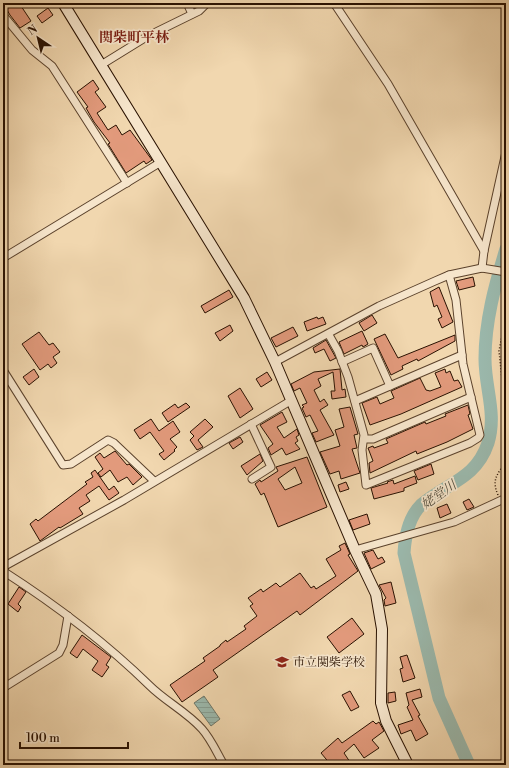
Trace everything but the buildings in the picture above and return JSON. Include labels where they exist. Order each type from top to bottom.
[{"type":"street","points":[[63,3],[244,298],[276,362],[355,550],[372,583],[380,610],[382,634],[380,695],[383,711],[408,765]]},
{"type":"street","points":[[187,3],[192,14]]},
{"type":"street","points":[[101,65],[148,36],[192,14],[206,3]]},
{"type":"street","points":[[334,3],[388,84],[484,251]]},
{"type":"street","points":[[3,14],[32,50],[52,66],[128,182]]},
{"type":"street","points":[[484,268],[484,251],[506,152]]},
{"type":"street","points":[[3,258],[161,162]]},
{"type":"street","points":[[276,362],[379,306],[449,275],[484,268],[506,272]]},
{"type":"street","points":[[329,334],[342,362],[355,401],[364,439],[362,465],[365,483],[368,485],[478,438],[480,435],[462,355],[456,300],[449,275]]},
{"type":"street","points":[[342,362],[373,348],[390,386]]},
{"type":"street","points":[[355,401],[462,355]]},
{"type":"street","points":[[4,375],[63,465],[71,464],[108,440],[114,443],[154,481]]},
{"type":"street","points":[[364,439],[372,439],[471,398]]},
{"type":"street","points":[[3,566],[154,481],[292,400]]},
{"type":"street","points":[[251,424],[271,467],[252,479]]},
{"type":"street","points":[[355,550],[454,522],[503,499]]},
{"type":"street","points":[[3,571],[33,590],[68,616],[124,661],[150,686],[202,729],[224,765]]},
{"type":"street","points":[[3,688],[59,653],[63,645],[68,616]]},
{"type":"path","points":[[506,315],[499,351],[506,417]]},
{"type":"path","points":[[503,499],[494,487],[494,480],[506,461]]},
{"type":"shaded area","points":[[204,696],[220,719],[211,726],[194,703]]},
{"type":"waterway","name":"姥堂川","points":[[469,765],[439,698],[404,553],[405,540],[413,515],[421,505],[431,497],[468,473],[483,455],[488,443],[491,411],[485,370],[485,345],[489,317],[506,249]]},
{"type":"place","name":"市立関柴学校","points":[[282,662]]},
{"type":"district","name":"関柴町平林","points":[[134,38]]}]
